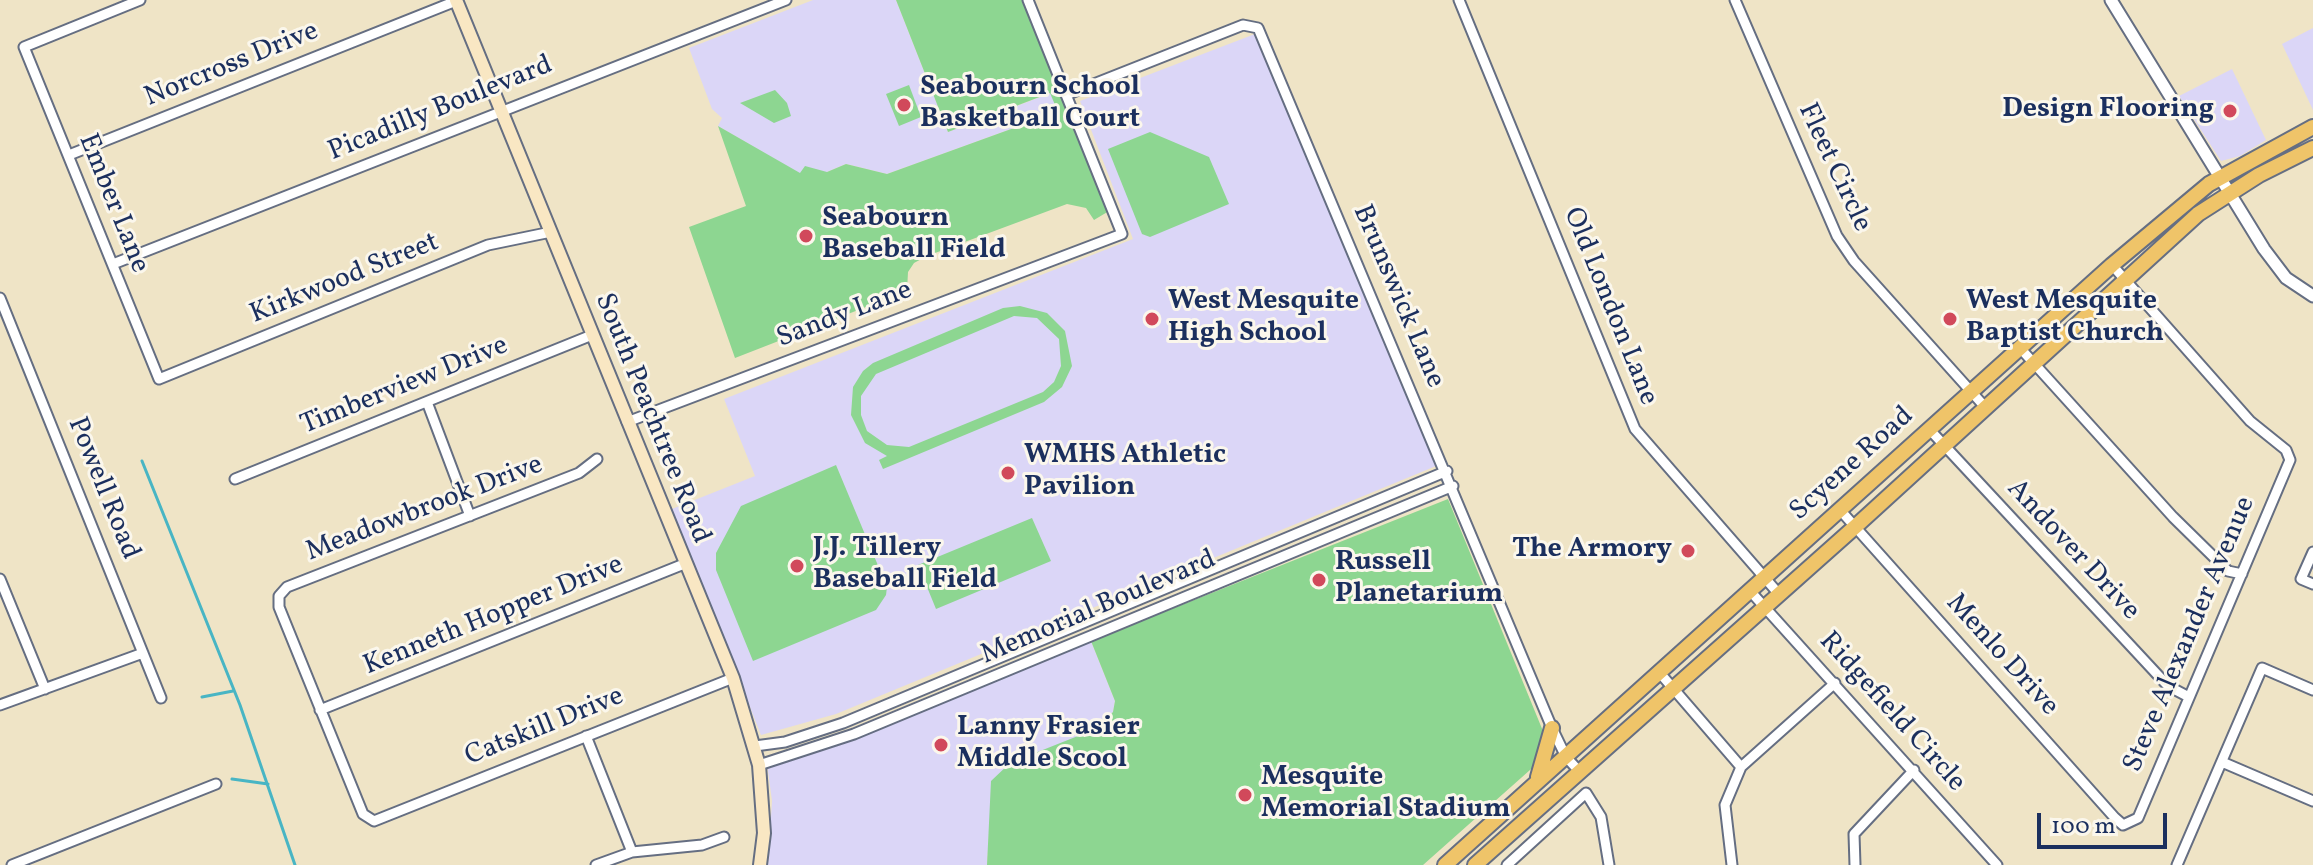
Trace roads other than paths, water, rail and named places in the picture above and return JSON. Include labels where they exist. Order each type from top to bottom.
[{"type":"main road","name":"South Peachtree Road","points":[[456,1],[733,678],[759,765],[764,833],[760,865]]},
{"type":"main road","name":"Scyene Road","points":[[1452,863],[1534,784],[2112,265],[2221,177],[2313,127]]},
{"type":"main road","name":"Scyene Road","points":[[1475,865],[1856,526],[2198,214],[2313,148]]},
{"type":"main road","points":[[1534,784],[1544,763],[1552,728]]},
{"type":"street","name":"Ember Lane","points":[[140,0],[24,47],[159,379]]},
{"type":"street","name":"Picadilly Boulevard","points":[[113,264],[499,110],[786,0]]},
{"type":"street","points":[[1028,0],[1066,95]]},
{"type":"street","name":"Old London Lane","points":[[1459,0],[1635,429],[1778,593]]},
{"type":"street","name":"Fleet Circle","points":[[1735,0],[1837,236],[1854,261],[1985,407]]},
{"type":"street","points":[[2111,0],[2274,264],[2292,283],[2313,296]]},
{"type":"street","name":"Norcross Drive","points":[[69,155],[456,1]]},
{"type":"street","name":"Brunswick Lane","points":[[1066,95],[1243,25],[1258,28],[1447,471],[1552,728],[1566,757],[1579,771]]},
{"type":"street","name":"Sandy Lane","points":[[627,422],[1122,234],[1066,95]]},
{"type":"street","name":"Kirkwood Street","points":[[159,379],[488,245],[551,232]]},
{"type":"street","points":[[2112,265],[2126,281]]},
{"type":"street","name":"Steve Alexander Avenue","points":[[2126,281],[2250,421],[2286,450],[2290,460],[2187,696],[2147,798],[2138,818],[2130,824]]},
{"type":"street","name":"Powell Road","points":[[0,298],[161,698]]},
{"type":"street","name":"Timberview Drive","points":[[235,479],[592,335]]},
{"type":"street","points":[[2021,349],[2173,517],[2228,571],[2242,574]]},
{"type":"street","points":[[427,402],[470,516]]},
{"type":"street","name":"Andover Drive","points":[[1930,430],[2168,686],[2187,696]]},
{"type":"street","name":"Meadowbrook Drive","points":[[320,710],[279,607],[279,596],[287,587],[579,473],[597,459]]},
{"type":"street","name":"Memorial Boulevard","points":[[755,746],[785,742],[843,723],[1447,471]]},
{"type":"street","name":"Memorial Boulevard","points":[[759,765],[854,734],[1453,486]]},
{"type":"street","name":"Menlo Drive","points":[[1841,511],[2115,818],[2123,825],[2130,824]]},
{"type":"street","points":[[2313,552],[2301,579],[2313,584]]},
{"type":"street","name":"Kenneth Hopper Drive","points":[[320,710],[684,564]]},
{"type":"street","points":[[0,579],[45,689]]},
{"type":"street","name":"Ridgefield Circle","points":[[1751,592],[1997,865]]},
{"type":"street","points":[[0,705],[143,653]]},
{"type":"street","points":[[2177,865],[2262,668],[2313,690]]},
{"type":"street","points":[[1659,672],[1741,767]]},
{"type":"street","name":"Catskill Drive","points":[[320,710],[363,814],[374,821],[733,678]]},
{"type":"street","points":[[1732,865],[1725,805],[1741,767],[1835,683]]},
{"type":"street","points":[[586,736],[632,852]]},
{"type":"street","points":[[2222,762],[2313,801]]},
{"type":"street","points":[[1855,865],[1854,834],[1914,770]]},
{"type":"street","points":[[12,865],[216,784]]},
{"type":"street","points":[[1507,865],[1586,793],[1601,817],[1609,865]]},
{"type":"street","points":[[596,865],[632,852],[702,845],[724,837]]},
{"type":"waterway","points":[[142,461],[240,705],[295,865]]},
{"type":"waterway","points":[[202,697],[233,691]]},
{"type":"waterway","points":[[232,779],[268,784]]},
{"type":"place","name":"Seabourn School Basketball Court","points":[[904,105]]},
{"type":"place","name":"Design Flooring","points":[[2230,111]]},
{"type":"place","name":"Seabourn Baseball Field","points":[[806,236]]},
{"type":"place","name":"West Mesquite High School","points":[[1152,319]]},
{"type":"place","name":"West Mesquite Baptist Church","points":[[1950,319]]},
{"type":"place","name":"WMHS Athletic Pavilion","points":[[1008,473]]},
{"type":"place","name":"The Armory","points":[[1688,551]]},
{"type":"place","name":"J.J. Tillery Baseball Field","points":[[797,566]]},
{"type":"place","name":"Russell Planetarium","points":[[1319,580]]},
{"type":"place","name":"Lanny Frasier Middle Scool","points":[[941,745]]},
{"type":"place","name":"Mesquite Memorial Stadium","points":[[1245,795]]}]
